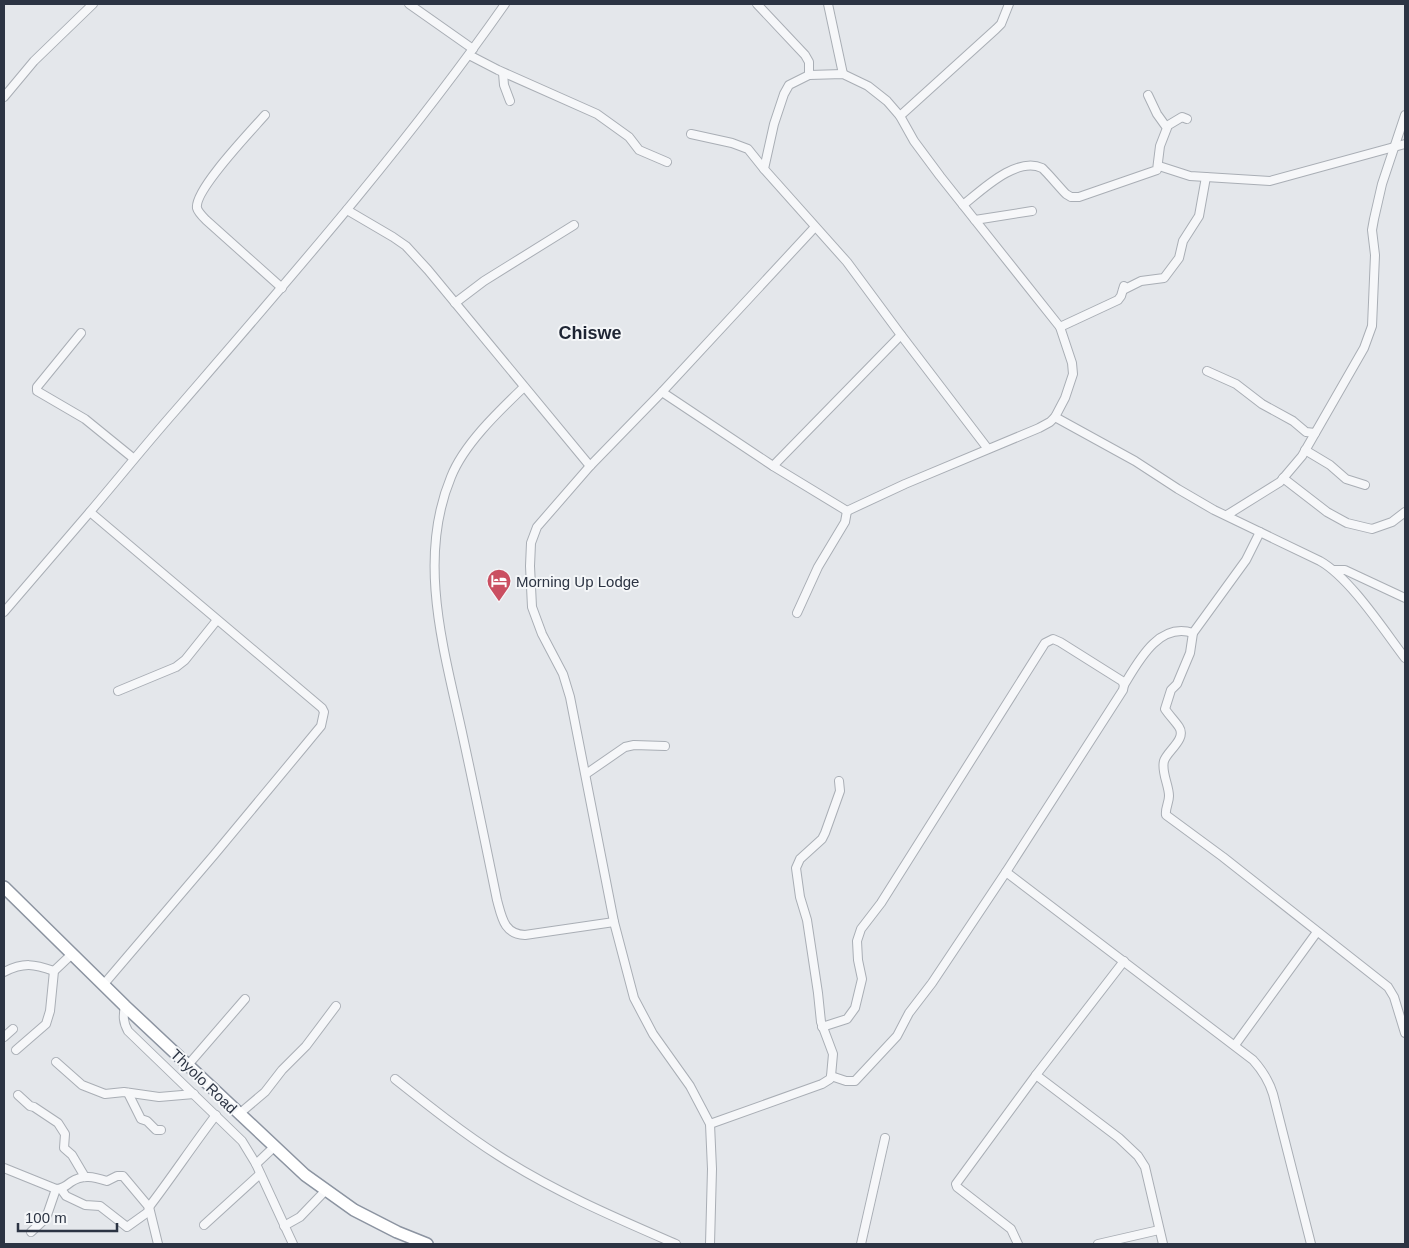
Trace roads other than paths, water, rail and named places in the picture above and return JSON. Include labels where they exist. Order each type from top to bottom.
[{"type":"highway","name":"Thyolo Road","points":[[4,887],[125,1006],[305,1175],[354,1210],[397,1232],[427,1244]]},
{"type":"street","points":[[5,94],[34,61],[93,4]]},
{"type":"street","points":[[409,4],[471,52],[503,73],[597,114],[629,138],[639,150],[667,162]]},
{"type":"street","points":[[4,612],[90,512],[133,458],[282,288],[414,129],[505,4]]},
{"type":"street","points":[[757,4],[804,55],[809,62],[810,75]]},
{"type":"street","points":[[828,4],[843,74]]},
{"type":"street","points":[[900,116],[996,30],[1009,4]]},
{"type":"street","points":[[503,73],[504,84],[510,101]]},
{"type":"street","points":[[764,169],[774,124],[786,89],[795,82],[810,75],[843,74],[868,86],[887,101],[900,116],[914,141],[1060,327],[1072,363],[1073,374],[1065,398],[1056,417],[1050,422],[847,511]]},
{"type":"street","points":[[1148,95],[1157,114],[1167,126]]},
{"type":"street","points":[[265,115],[208,182],[200,195],[197,208],[206,220],[282,288]]},
{"type":"street","points":[[1227,515],[1280,482],[1305,450],[1364,348],[1372,326],[1376,256],[1372,230],[1382,184],[1405,116]]},
{"type":"street","points":[[963,205],[997,178],[1012,169],[1024,167],[1043,169],[1071,197],[1079,197],[1152,173],[1159,166],[1160,146],[1167,126],[1182,117],[1187,119]]},
{"type":"street","points":[[691,134],[732,143],[748,149],[847,262],[900,335],[988,449]]},
{"type":"street","points":[[1159,166],[1190,176],[1270,181],[1405,144]]},
{"type":"street","points":[[1060,327],[1118,300],[1124,287],[1141,281],[1164,278],[1179,258],[1183,241],[1199,216],[1206,177]]},
{"type":"street","points":[[347,210],[406,246],[590,466]]},
{"type":"street","points":[[975,220],[1032,211]]},
{"type":"street","points":[[455,303],[484,281],[574,225]]},
{"type":"street","points":[[710,1244],[712,1169],[710,1124],[690,1086],[653,1034],[631,988],[614,922],[570,697],[563,674],[542,634],[532,607],[531,544],[537,527],[590,466],[662,392],[815,227]]},
{"type":"street","points":[[81,333],[37,388],[37,391],[85,420],[133,458]]},
{"type":"street","points":[[773,466],[900,335]]},
{"type":"street","points":[[1207,371],[1236,384],[1262,404],[1293,421],[1306,432],[1315,433]]},
{"type":"street","points":[[524,387],[486,425],[472,443],[451,477],[441,506],[437,531],[434,573],[435,596],[497,900],[504,925],[514,932],[525,935],[614,922]]},
{"type":"street","points":[[662,392],[773,466],[847,511]]},
{"type":"street","points":[[1056,417],[1135,461],[1214,510],[1320,561],[1334,570],[1370,611],[1405,658]]},
{"type":"street","points":[[1305,450],[1330,465],[1346,479],[1365,485]]},
{"type":"street","points":[[1283,478],[1327,512],[1347,523],[1372,529],[1392,522],[1405,512]]},
{"type":"street","points":[[797,613],[818,567],[845,522],[847,511]]},
{"type":"street","points":[[90,512],[322,708],[324,717],[321,726],[302,750],[104,984]]},
{"type":"street","points":[[1260,532],[1246,560],[1193,633],[1190,653],[1177,684],[1171,690],[1165,709],[1180,728],[1181,733],[1179,739],[1164,760],[1169,798],[1165,810],[1166,815],[1223,857],[1388,988],[1394,997],[1405,1033]]},
{"type":"street","points":[[1334,570],[1345,570],[1405,598]]},
{"type":"street","points":[[118,691],[176,668],[185,660],[217,620]]},
{"type":"street","points":[[831,1076],[846,1081],[856,1081],[897,1036],[909,1013],[932,984],[1006,872],[1113,705],[1137,664],[1156,641],[1168,632],[1186,630],[1193,633]]},
{"type":"street","points":[[822,1028],[847,1019],[855,1008],[862,979],[857,941],[861,929],[881,903],[1045,643],[1053,639],[1060,642],[1122,681],[1124,685]]},
{"type":"street","points":[[586,774],[625,747],[634,745],[665,746]]},
{"type":"street","points":[[710,1124],[822,1084],[830,1079],[833,1054],[822,1028],[807,920],[800,897],[796,868],[800,859],[822,839],[825,833],[840,791],[839,781]]},
{"type":"street","points":[[1006,872],[1260,1067],[1270,1084],[1311,1244]]},
{"type":"street","points":[[1235,1046],[1317,932]]},
{"type":"street","points":[[16,1050],[46,1024],[50,1011],[54,970],[72,954]]},
{"type":"street","points":[[1018,1244],[1012,1229],[957,1187],[956,1184],[1036,1075],[1124,961]]},
{"type":"street","points":[[4,972],[22,965],[31,964],[54,970]]},
{"type":"street","points":[[188,1065],[245,999]]},
{"type":"street","points":[[125,1006],[123,1017],[128,1031],[242,1141],[256,1164],[293,1244]]},
{"type":"street","points":[[239,1114],[265,1092],[282,1070],[306,1046],[336,1006]]},
{"type":"street","points":[[4,1037],[13,1030]]},
{"type":"street","points":[[56,1062],[89,1088],[104,1094],[118,1092],[159,1097],[194,1094]]},
{"type":"street","points":[[1036,1075],[1119,1138],[1142,1161],[1163,1244]]},
{"type":"street","points":[[395,1079],[450,1122],[500,1157],[608,1215],[676,1244]]},
{"type":"street","points":[[128,1093],[141,1119],[148,1121],[156,1130],[161,1130]]},
{"type":"street","points":[[18,1096],[30,1106],[58,1123],[65,1134],[64,1148],[72,1155],[85,1177]]},
{"type":"street","points":[[4,1168],[58,1189],[66,1196],[85,1205],[100,1206],[127,1227],[148,1212],[149,1207],[176,1173],[216,1115]]},
{"type":"street","points":[[861,1244],[885,1138]]},
{"type":"street","points":[[256,1164],[274,1147]]},
{"type":"street","points":[[204,1225],[260,1174]]},
{"type":"street","points":[[31,1232],[46,1218],[58,1189],[85,1177],[107,1181],[117,1176],[123,1176],[149,1207],[158,1244]]},
{"type":"street","points":[[284,1226],[300,1217],[325,1191]]},
{"type":"street","points":[[1098,1244],[1159,1230]]},
{"type":"place","name":"Morning Up Lodge","points":[[499,602]]},
{"type":"district","name":"Chiswe","points":[[590,333]]}]
